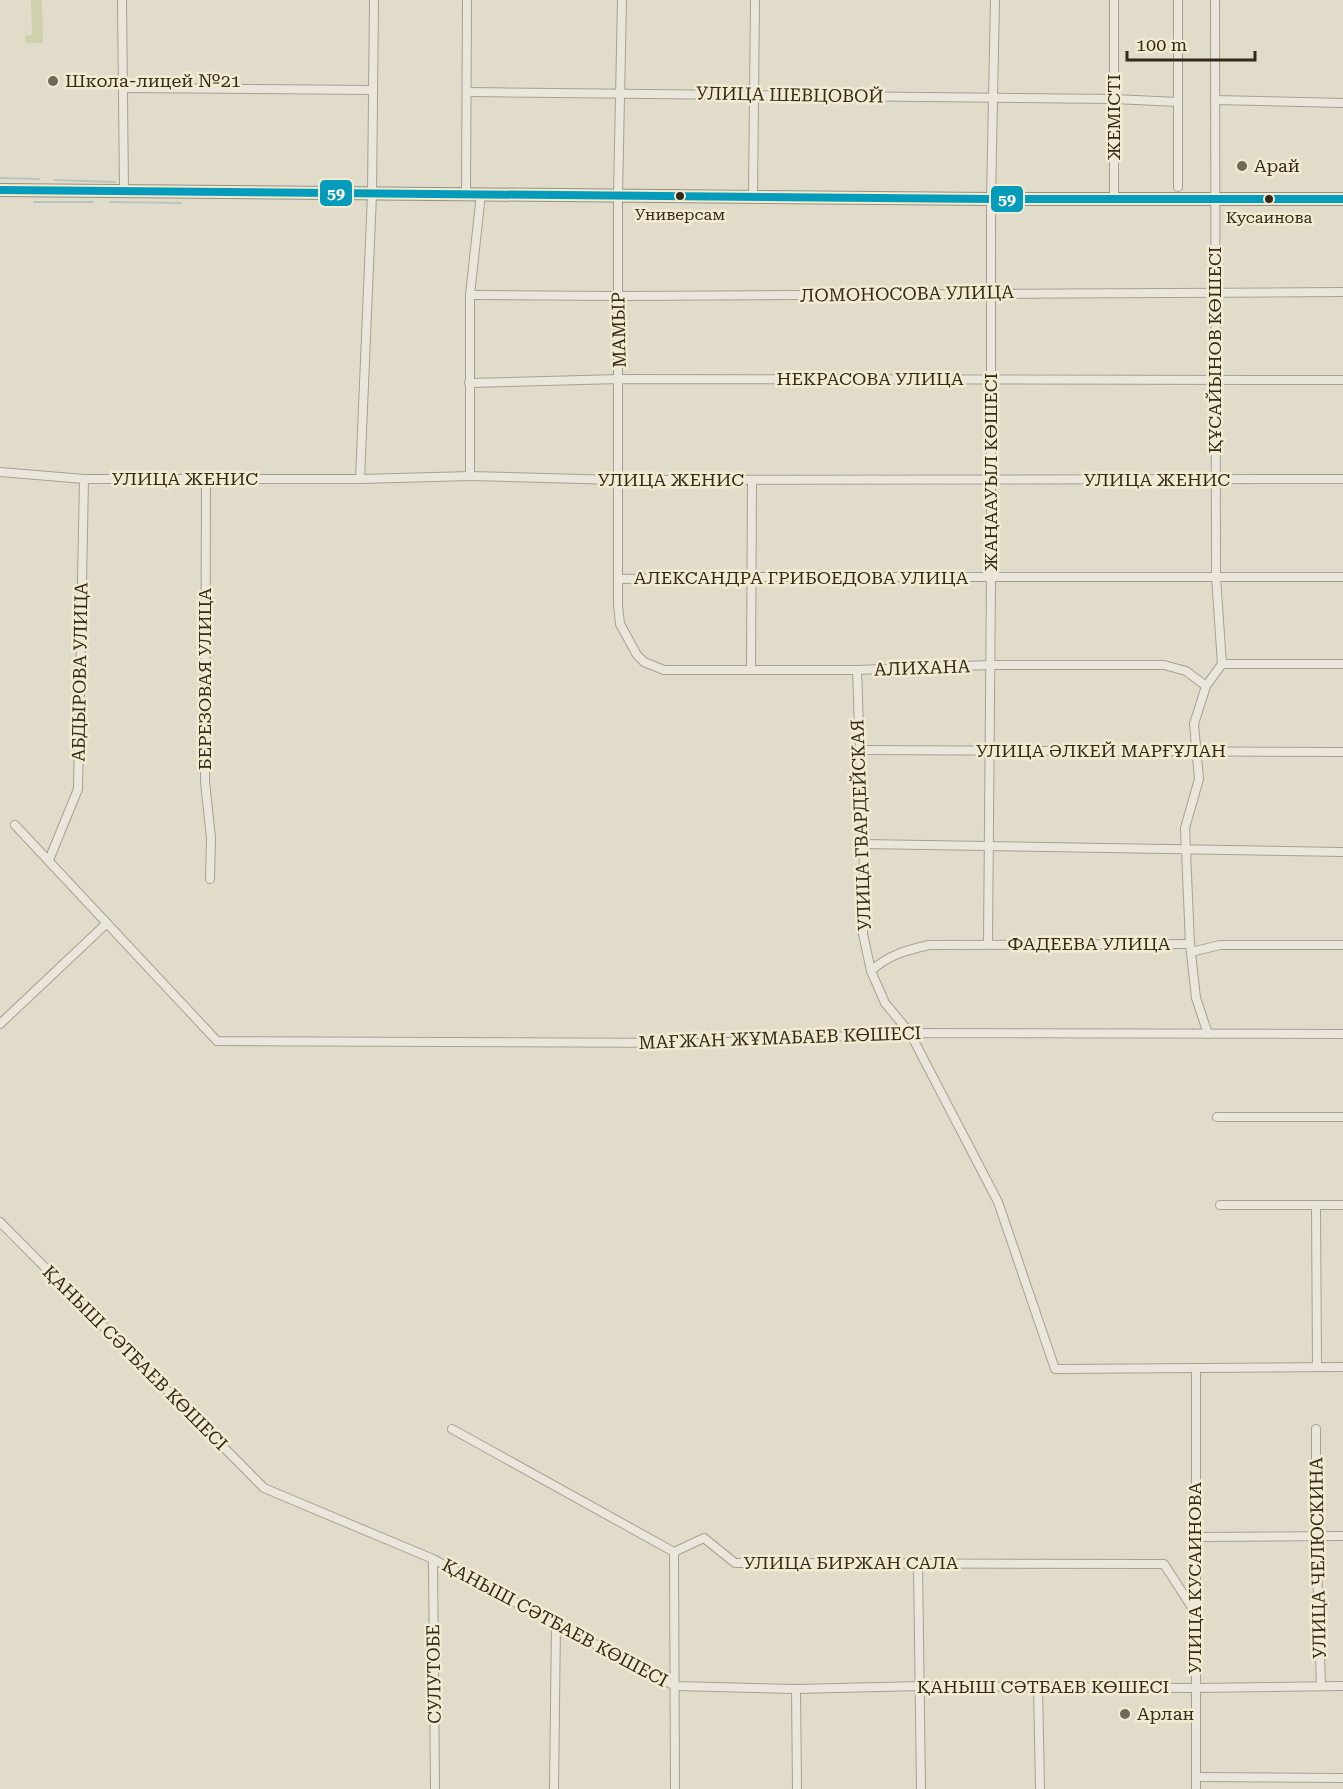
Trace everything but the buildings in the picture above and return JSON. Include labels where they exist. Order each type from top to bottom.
[{"type":"main road","points":[[0,190],[753,195],[991,199],[1343,199]]},
{"type":"street","points":[[122,0],[124,191]]},
{"type":"street","points":[[360,478],[372,194],[374,0]]},
{"type":"street","points":[[466,193],[467,0]]},
{"type":"street","name":"МАМЫР","points":[[622,0],[618,195],[620,379],[618,579],[620,624],[638,655]]},
{"type":"street","points":[[753,195],[755,0]]},
{"type":"street","name":"ЖАҢААУЫЛ КӨШЕСІ","points":[[988,944],[991,577],[990,293],[995,0]]},
{"type":"street","name":"ЖЕМІСТІ","points":[[1114,0],[1114,198]]},
{"type":"street","points":[[1178,0],[1178,187]]},
{"type":"street","name":"ҚҰСАЙЫНОВ КӨШЕСІ","points":[[1215,0],[1216,577],[1222,664]]},
{"type":"street","points":[[124,88],[373,90]]},
{"type":"street","name":"УЛИЦА ШЕВЦОВОЙ","points":[[466,92],[620,92],[1114,99],[1178,102]]},
{"type":"street","points":[[1215,100],[1343,103]]},
{"type":"street","points":[[470,476],[470,295],[481,194]]},
{"type":"street","name":"ЛОМОНОСОВА УЛИЦА","points":[[470,295],[1343,292]]},
{"type":"street","name":"НЕКРАСОВА УЛИЦА","points":[[470,383],[620,379],[1343,380]]},
{"type":"street","name":"УЛИЦА ЖЕНИС","points":[[0,472],[84,479],[470,476],[618,480],[1343,479]]},
{"type":"street","name":"АБДЫРОВА УЛИЦА","points":[[49,860],[78,789],[84,479]]},
{"type":"street","name":"БЕРЕЗОВАЯ УЛИЦА","points":[[206,479],[205,782],[211,838],[210,879]]},
{"type":"street","points":[[751,670],[752,480]]},
{"type":"street","name":"АЛЕКСАНДРА ГРИБОЕДОВА УЛИЦА","points":[[618,579],[1343,577]]},
{"type":"street","name":"АЛИХАНА","points":[[638,655],[644,662],[664,670],[857,670],[990,665],[1164,665],[1186,670],[1206,686]]},
{"type":"street","points":[[1208,1034],[1196,998],[1185,851],[1185,828],[1199,779],[1194,724],[1206,686],[1222,664],[1343,664]]},
{"type":"street","name":"УЛИЦА ГВАРДЕЙСКАЯ","points":[[857,670],[863,844],[863,934],[871,971],[885,1003],[910,1033],[998,1202],[1055,1369],[1196,1368]]},
{"type":"street","name":"УЛИЦА ӘЛКЕЙ МАРҒҰЛАН","points":[[860,750],[1343,752]]},
{"type":"street","points":[[0,1024],[107,923],[15,825]]},
{"type":"street","points":[[863,844],[988,848],[1343,852]]},
{"type":"street","name":"МАҒЖАН ЖҰМАБАЕВ КӨШЕСІ","points":[[107,923],[217,1041],[706,1043],[910,1033],[1343,1034]]},
{"type":"street","name":"ФАДЕЕВА УЛИЦА","points":[[871,971],[887,958],[929,945],[1191,948],[1220,945],[1343,945]]},
{"type":"street","points":[[1217,1117],[1343,1117]]},
{"type":"street","points":[[1220,1205],[1343,1205]]},
{"type":"street","points":[[1316,1205],[1317,1367]]},
{"type":"street","name":"ҚАНЫШ СӘТБАЕВ КӨШЕСІ","points":[[0,1222],[264,1488],[433,1559],[675,1686],[796,1689],[921,1686],[1195,1688],[1343,1686]]},
{"type":"street","points":[[1196,1368],[1343,1367]]},
{"type":"street","name":"УЛИЦА КУСАИНОВА","points":[[1196,1368],[1196,1789]]},
{"type":"street","name":"УЛИЦА ЧЕЛЮСКИНА","points":[[1316,1429],[1316,1536],[1321,1686]]},
{"type":"street","points":[[452,1430],[674,1552],[675,1789]]},
{"type":"street","points":[[1196,1537],[1343,1536]]},
{"type":"street","name":"УЛИЦА БИРЖАН САЛА","points":[[674,1552],[704,1538],[735,1563],[1164,1564],[1196,1612]]},
{"type":"street","name":"СУЛУТОБЕ","points":[[433,1559],[435,1789]]},
{"type":"street","points":[[918,1563],[921,1789]]},
{"type":"street","points":[[554,1789],[556,1623]]},
{"type":"street","points":[[1038,1686],[1040,1789]]},
{"type":"street","points":[[796,1689],[797,1789]]},
{"type":"street","points":[[1196,1777],[1343,1778]]},
{"type":"green space","points":[[31,0],[42,0],[43,43],[25,43],[25,36],[32,35]]},
{"type":"waterway","points":[[0,178],[39,179]]},
{"type":"waterway","points":[[55,180],[115,182]]},
{"type":"waterway","points":[[34,202],[93,202]]},
{"type":"waterway","points":[[110,202],[181,203]]},
{"type":"transit line","name":"59","points":[[0,190],[991,199],[1343,199]]},
{"type":"place","name":"Школа-лицей №21","points":[[53,81]]},
{"type":"place","name":"Арай","points":[[1242,166]]},
{"type":"place","name":"Универсам","points":[[680,196]]},
{"type":"place","name":"Кусаинова","points":[[1269,199]]},
{"type":"place","name":"Арлан","points":[[1125,1714]]}]
